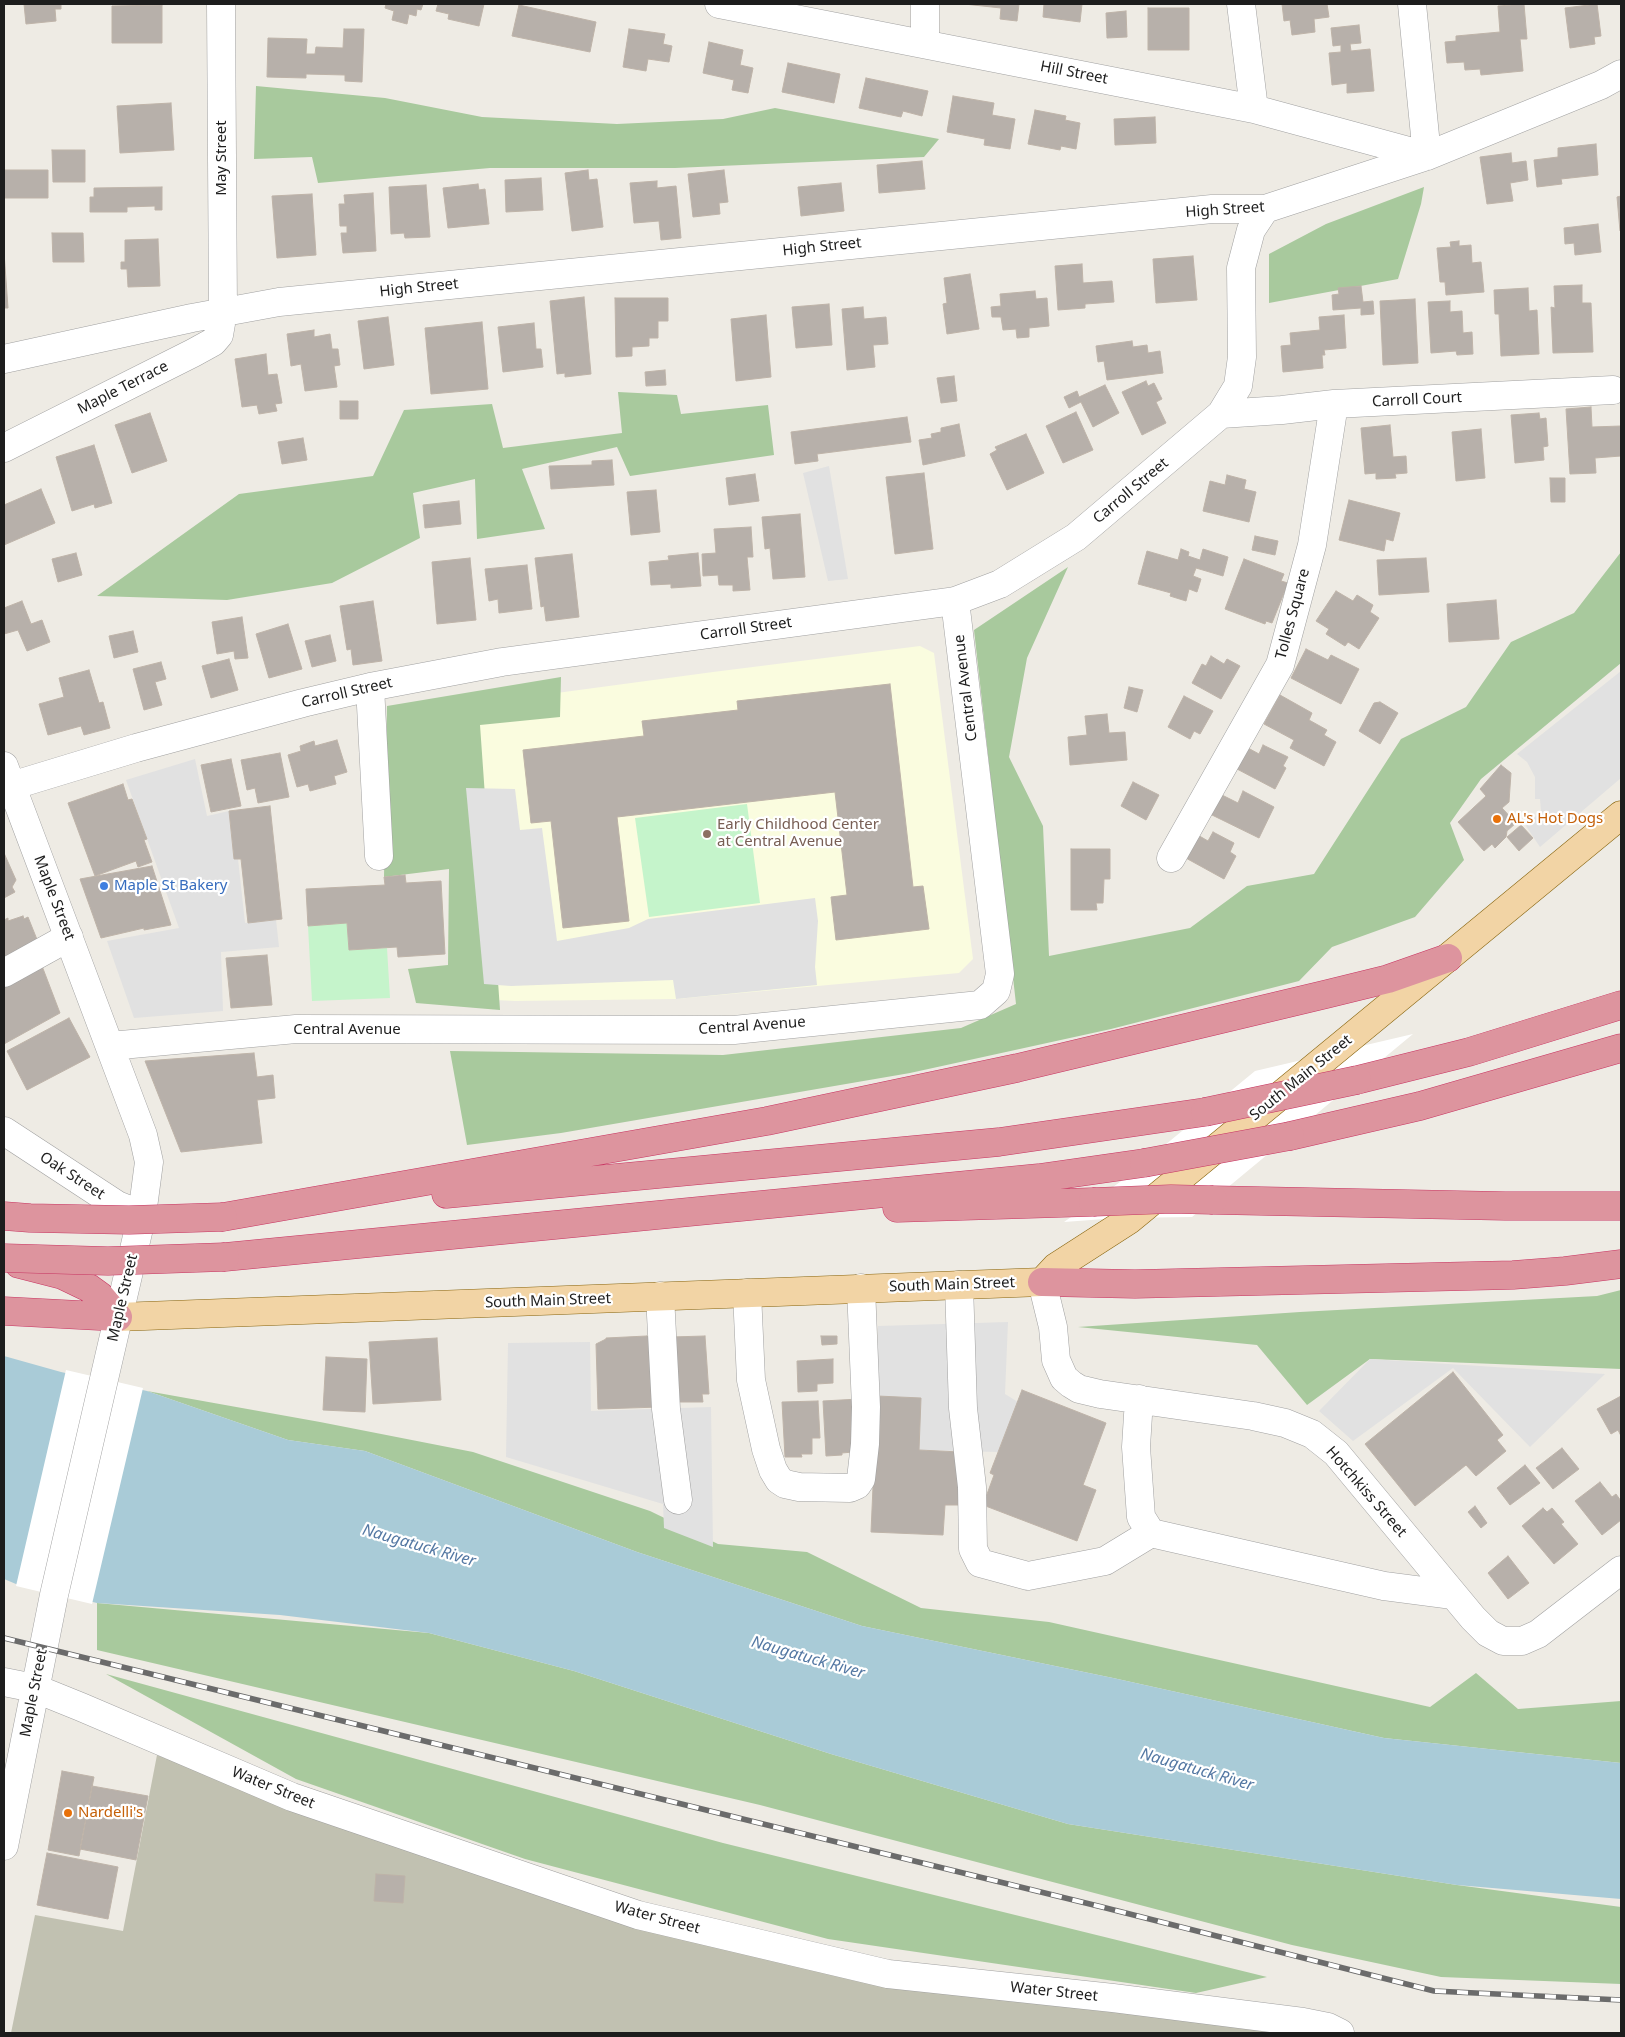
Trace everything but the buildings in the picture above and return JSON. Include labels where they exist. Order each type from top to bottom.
[{"type":"highway","points":[[223,1217],[786,1117],[1017,1068],[1327,994],[1388,979],[1448,958]]},
{"type":"highway","points":[[4,1216],[129,1220],[223,1217],[665,1172],[999,1142],[1205,1112],[1358,1080],[1469,1052],[1621,1005]]},
{"type":"highway","points":[[4,1259],[108,1261],[225,1257],[1039,1178],[1144,1163],[1290,1136],[1420,1106],[1621,1048]]},
{"type":"highway","points":[[751,1206],[939,1208],[1171,1199],[1495,1206],[1621,1206]]},
{"type":"highway","points":[[4,1259],[74,1279],[100,1296],[118,1317]]},
{"type":"highway","points":[[1042,1282],[1135,1284],[1513,1275],[1565,1272],[1621,1264]]},
{"type":"highway","points":[[4,1311],[118,1317]]},
{"type":"main road","name":"South Main Street","points":[[118,1317],[1042,1282],[1056,1267],[1129,1220],[1621,815]]},
{"type":"street","name":"May Street","points":[[221,4],[223,312]]},
{"type":"street","name":"Hill Street","points":[[719,4],[1254,109],[1427,156]]},
{"type":"street","points":[[925,4],[925,44]]},
{"type":"street","points":[[1241,4],[1254,109]]},
{"type":"street","points":[[1412,4],[1427,156]]},
{"type":"street","name":"High Street","points":[[4,359],[223,312],[280,302],[1212,209],[1265,209],[1427,156],[1601,85],[1621,74]]},
{"type":"street","name":"Carroll Street","points":[[7,776],[136,748],[370,687],[502,662],[955,601],[1000,584],[1076,538],[1221,414],[1238,386],[1242,357],[1241,268],[1251,230],[1265,209]]},
{"type":"street","name":"Maple Terrace","points":[[4,448],[213,342],[219,335],[223,312]]},
{"type":"street","name":"Carroll Court","points":[[1221,414],[1334,404],[1613,390]]},
{"type":"street","name":"Tolles Square","points":[[1171,858],[1280,665],[1312,545],[1334,404]]},
{"type":"street","name":"Central Avenue","points":[[110,1046],[296,1029],[734,1030],[980,1005],[996,991],[1000,974],[955,601]]},
{"type":"street","points":[[370,687],[379,856]]},
{"type":"street","name":"Maple Street","points":[[4,1846],[54,1595],[142,1215],[149,1162],[147,1147],[110,1046],[7,776]]},
{"type":"street","points":[[4,974],[68,937]]},
{"type":"street","name":"Oak Street","points":[[4,1131],[117,1205],[142,1215]]},
{"type":"street","name":"Hotchkiss Street","points":[[1042,1282],[1053,1327],[1054,1351],[1059,1369],[1064,1378],[1079,1389],[1253,1416],[1285,1423],[1312,1434],[1336,1453],[1453,1595],[1488,1633],[1502,1642],[1522,1641],[1538,1634],[1621,1570]]},
{"type":"street","points":[[959,1285],[963,1408],[972,1487],[974,1550],[980,1563],[1028,1576],[1105,1561],[1151,1533],[1384,1586],[1453,1595]]},
{"type":"street","points":[[747,1293],[752,1380],[766,1449],[778,1480],[785,1484],[799,1487],[850,1488],[857,1485],[861,1479],[865,1444],[866,1407],[861,1288]]},
{"type":"street","points":[[660,1296],[666,1409],[678,1500]]},
{"type":"street","points":[[1139,1399],[1136,1447],[1141,1517],[1151,1533]]},
{"type":"street","name":"Water Street","points":[[4,1682],[34,1688],[292,1797],[638,1915],[888,1974],[1113,1998],[1303,2022],[1328,2027],[1340,2033]]},
{"type":"shaded area","points":[[829,466],[848,579],[828,581],[803,473]]},
{"type":"shaded area","name":"Early Childhood Center at Central Avenue","points":[[920,646],[934,653],[973,959],[959,973],[676,999],[515,1001],[474,999],[445,708]]},
{"type":"shaded area","points":[[1621,671],[1621,778],[1540,847],[1526,826],[1541,811],[1540,799],[1535,799],[1535,777],[1527,762],[1517,754]]},
{"type":"shaded area","points":[[195,759],[207,816],[229,811],[234,859],[238,859],[245,923],[276,920],[279,947],[221,952],[223,1011],[134,1018],[107,941],[179,928],[126,780]]},
{"type":"shaded area","points":[[466,788],[515,789],[520,830],[542,828],[557,941],[629,928],[648,919],[815,898],[818,921],[815,967],[817,985],[676,999],[673,980],[511,986],[484,984]]},
{"type":"shaded area","points":[[1008,1322],[1005,1394],[1018,1402],[998,1452],[919,1450],[877,1396],[878,1326]]},
{"type":"shaded area","points":[[590,1342],[591,1411],[711,1407],[713,1547],[664,1528],[663,1504],[506,1457],[508,1343]]},
{"type":"shaded area","points":[[1370,1359],[1605,1374],[1530,1447],[1453,1368],[1353,1441],[1319,1411]]},
{"type":"shaded area","points":[[157,1755],[310,1814],[693,1935],[1338,2033],[11,2033],[35,1915],[123,1931]]},
{"type":"green space","points":[[256,86],[385,98],[482,117],[617,124],[723,119],[775,108],[939,139],[924,157],[675,168],[490,168],[318,183],[312,157],[254,159]]},
{"type":"green space","points":[[1424,187],[1421,204],[1398,279],[1269,303],[1269,254],[1326,224]]},
{"type":"green space","points":[[618,392],[677,395],[681,414],[768,405],[774,455],[630,476],[617,447],[522,469],[545,529],[477,539],[475,479],[413,493],[420,538],[332,583],[227,600],[97,596],[239,494],[373,476],[404,410],[492,404],[503,448],[622,433]]},
{"type":"green space","points":[[1621,552],[1621,663],[1481,779],[1450,823],[1464,860],[1415,917],[1332,947],[1299,981],[1111,1029],[910,1073],[561,1133],[467,1145],[450,1051],[723,1055],[961,1028],[1016,1004],[974,630],[1068,567],[1027,658],[1009,757],[1043,826],[1049,956],[1190,928],[1247,886],[1314,874],[1401,739],[1466,707],[1511,642],[1574,613]]},
{"type":"green space","points":[[561,677],[560,717],[480,725],[500,1010],[416,1003],[408,969],[448,965],[449,869],[384,877],[387,706]]},
{"type":"green space","points":[[747,804],[760,903],[649,917],[635,818]]},
{"type":"green space","points":[[347,923],[349,950],[387,948],[390,998],[312,1001],[308,926]]},
{"type":"green space","points":[[1621,1290],[1621,1369],[1370,1359],[1307,1405],[1257,1345],[1078,1327],[1300,1312],[1597,1296]]},
{"type":"green space","points":[[147,1391],[473,1452],[650,1511],[718,1544],[807,1552],[921,1608],[1049,1622],[1430,1707],[1476,1673],[1518,1709],[1621,1701],[1621,1763],[1384,1738],[1113,1678],[862,1626],[637,1552],[365,1451],[288,1440]]},
{"type":"green space","points":[[97,1603],[429,1633],[574,1671],[831,1754],[1068,1824],[1457,1885],[1621,1907],[1621,1984],[1441,1977],[1292,1945],[760,1805],[97,1650]]},
{"type":"green space","points":[[106,1674],[723,1843],[1267,1977],[1196,1993],[828,1939],[525,1859],[296,1779]]},
{"type":"water","name":"Naugatuck River","points":[[4,1356],[61,1372],[147,1391],[288,1440],[365,1451],[637,1552],[862,1626],[1113,1678],[1384,1738],[1621,1763],[1621,1899],[1457,1885],[1068,1824],[831,1754],[574,1671],[429,1633],[280,1615],[97,1603],[16,1584],[4,1579]]},
{"type":"pier","points":[[1413,1034],[1192,1217],[1118,1218],[1064,1222],[1120,1182],[1255,1071]]},
{"type":"pier","points":[[66,1370],[143,1388],[92,1604],[16,1586]]},
{"type":"railway","points":[[4,1638],[1102,1907],[1434,1991],[1621,2000]]},
{"type":"place","name":"AL's Hot Dogs","points":[[1497,819]]},
{"type":"place","name":"Early Childhood Center at Central Avenue","points":[[707,834]]},
{"type":"place","name":"Maple St Bakery","points":[[104,886]]},
{"type":"place","name":"Nardelli's","points":[[68,1813]]}]
